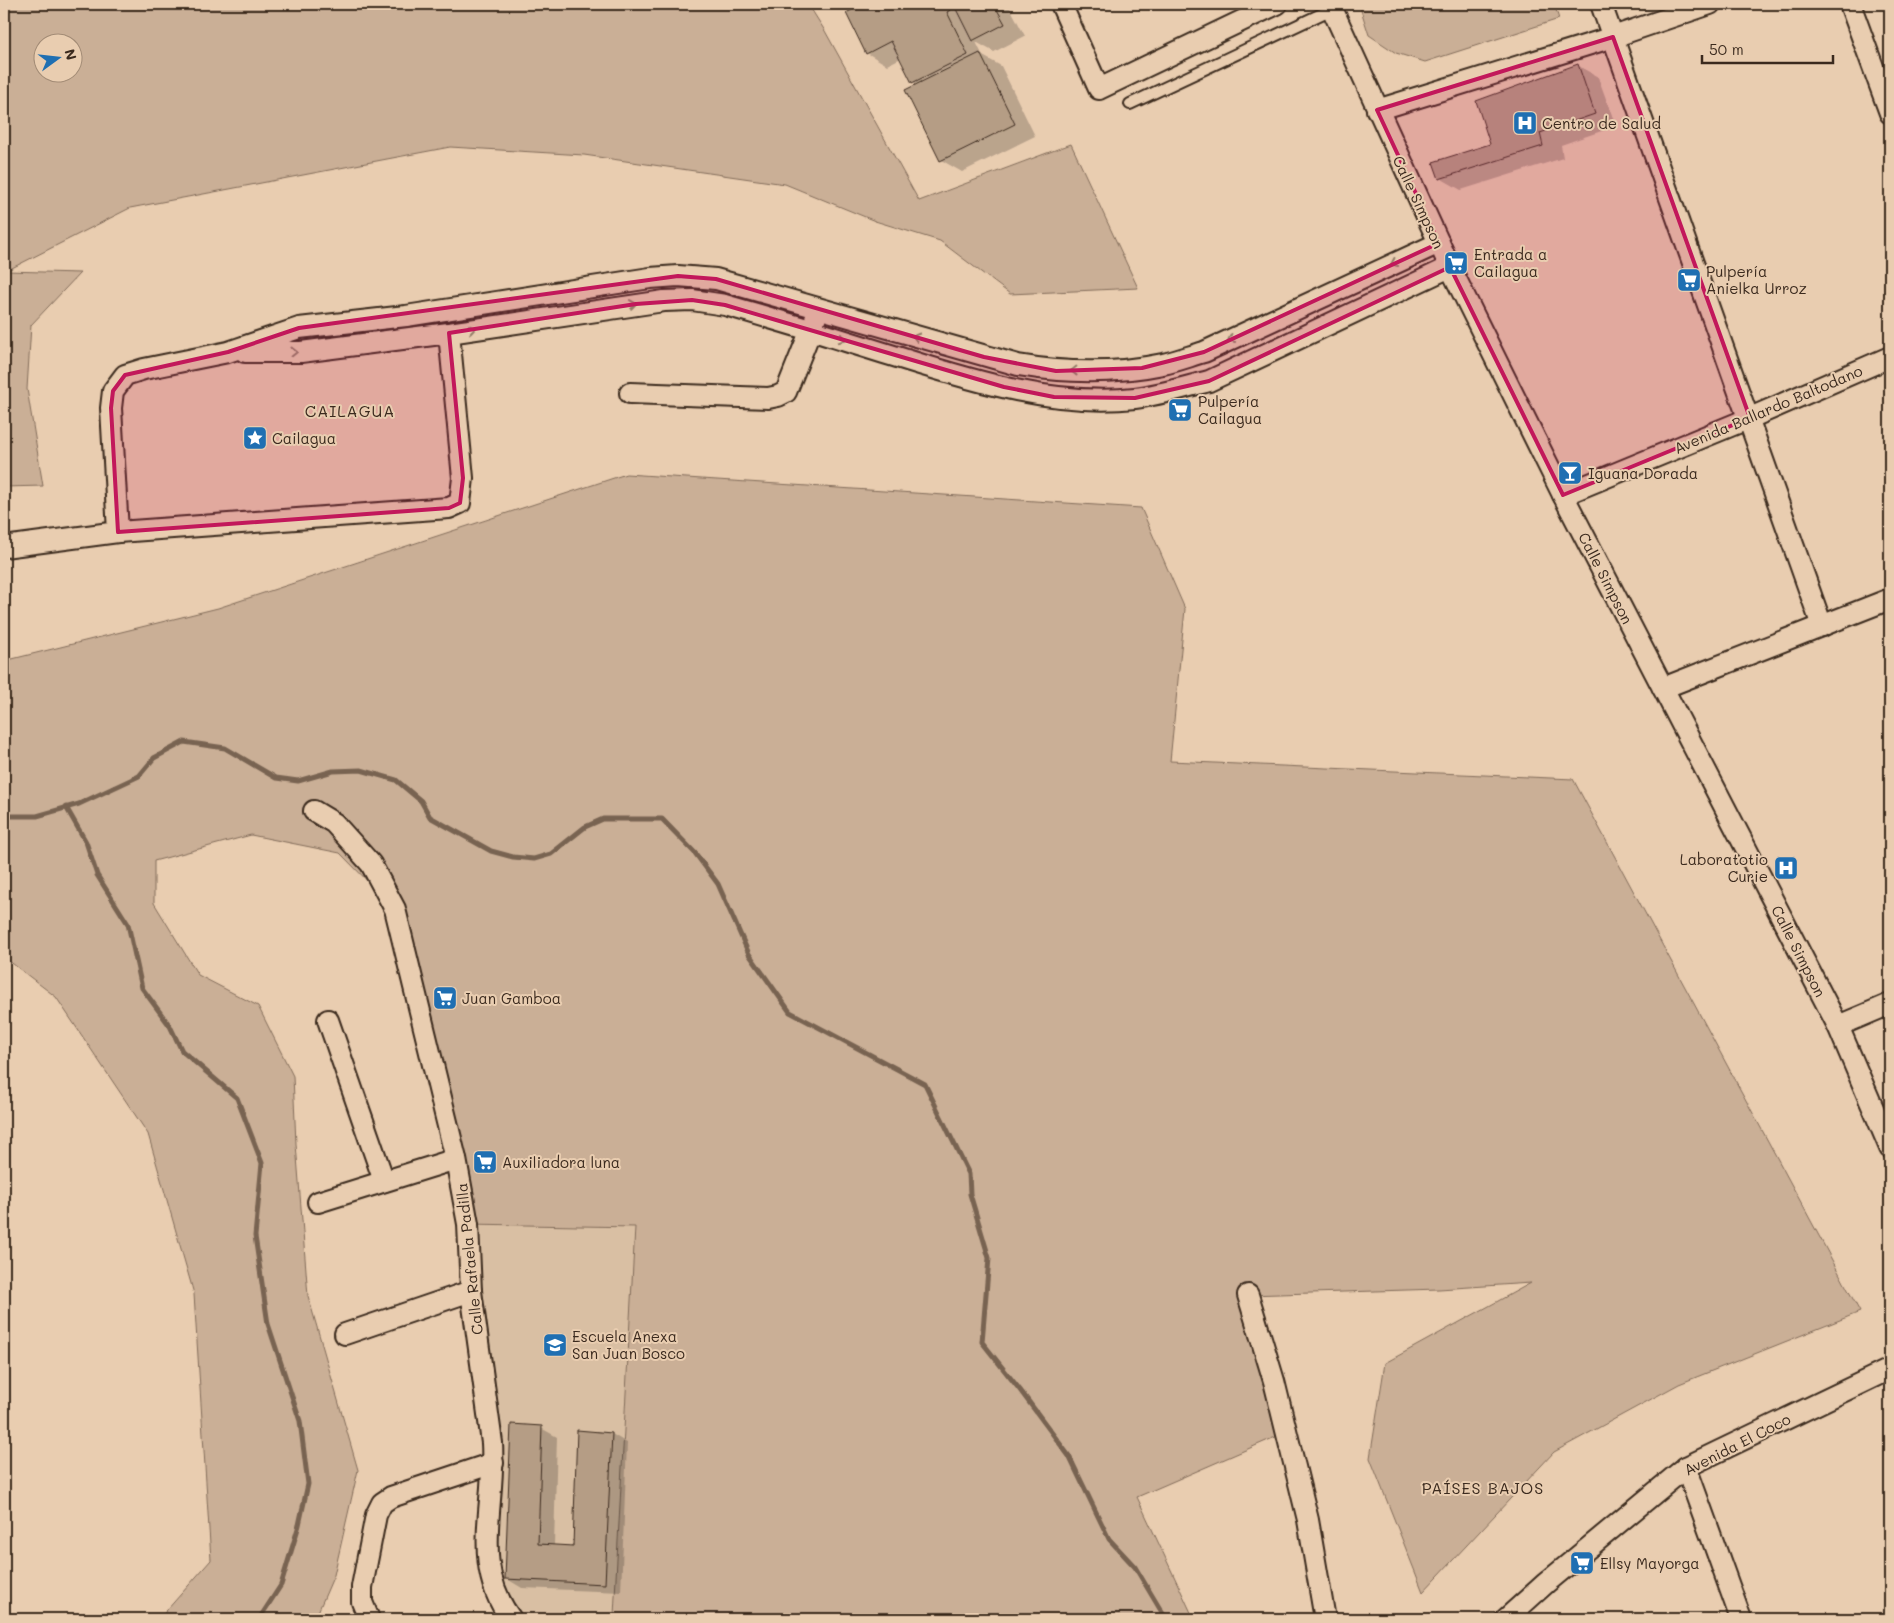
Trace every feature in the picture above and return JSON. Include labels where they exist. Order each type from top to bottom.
[{"type":"street","points":[[1061,4],[1099,89],[1277,4]]},
{"type":"street","points":[[1601,4],[1750,418],[1822,626]]},
{"type":"street","points":[[1377,110],[1710,4]]},
{"type":"street","points":[[1850,4],[1890,114]]},
{"type":"street","name":"Calle Simpson","points":[[1331,7],[1450,267],[1563,494],[1838,1026],[1890,1148]]},
{"type":"street","points":[[118,532],[111,408],[113,391],[125,375],[144,368],[228,352],[299,328],[406,316],[650,278],[678,276],[716,279],[1001,361],[1056,371],[1142,368],[1204,352],[1439,243]]},
{"type":"street","points":[[228,352],[301,352],[449,333],[636,304],[692,300],[725,305],[1004,388],[1054,397],[1135,398],[1168,392],[1209,381],[1450,267]]},
{"type":"street","points":[[630,393],[768,398],[778,396],[786,392],[812,330],[818,308]]},
{"type":"street","points":[[406,316],[410,337]]},
{"type":"street","points":[[1264,324],[1277,349]]},
{"type":"street","points":[[4,547],[118,532],[449,508],[460,503],[463,478],[449,333]]},
{"type":"street","name":"Avenida Ballardo Baltodano","points":[[1563,494],[1750,418],[1890,357]]},
{"type":"street","points":[[1663,688],[1890,599]]},
{"type":"street","name":"Calle Rafaela Padilla","points":[[314,811],[334,823],[370,864],[395,909],[456,1159],[468,1224],[470,1291],[494,1463],[487,1535],[488,1559],[491,1580],[500,1604],[511,1619]]},
{"type":"street","points":[[1838,1026],[1890,1004]]},
{"type":"street","points":[[328,1020],[384,1181]]},
{"type":"street","points":[[318,1202],[456,1159]]},
{"type":"street","points":[[345,1334],[470,1291]]},
{"type":"street","points":[[1248,1295],[1274,1381],[1308,1520],[1326,1619]]},
{"type":"street","name":"Avenida El Coco","points":[[1506,1619],[1546,1583],[1686,1467],[1890,1369]]},
{"type":"street","points":[[368,1619],[362,1602],[362,1587],[376,1515],[382,1503],[391,1497],[494,1463]]},
{"type":"street","points":[[1686,1467],[1741,1619]]},
{"type":"lane","points":[[1130,104],[1331,7]]},
{"type":"highlighted area","points":[[1613,37],[1750,418],[1563,495],[1450,267],[1209,381],[1135,398],[1054,397],[1004,387],[725,305],[692,300],[636,304],[449,333],[463,478],[460,503],[449,508],[118,532],[111,408],[113,391],[125,375],[228,352],[299,328],[678,276],[716,279],[984,357],[1056,371],[1142,368],[1204,352],[1439,243],[1377,110]]},
{"type":"shaded area","points":[[4,4],[808,4],[825,31],[919,201],[1071,144],[1138,288],[1010,294],[940,241],[875,221],[785,184],[584,155],[450,147],[130,208],[6,271],[80,273],[31,325],[27,389],[43,486],[4,487]]},
{"type":"shaded area","points":[[1359,4],[1554,4],[1559,19],[1425,62],[1396,53],[1369,35]]},
{"type":"shaded area","points":[[626,474],[1141,508],[1185,609],[1170,761],[1573,779],[1860,1312],[1679,1384],[1554,1452],[1423,1592],[1370,1458],[1385,1363],[1531,1283],[1439,1289],[1248,1295],[1287,1432],[1137,1497],[1194,1619],[616,1619],[614,1615],[635,1227],[468,1224],[395,909],[340,853],[251,835],[154,861],[154,903],[198,975],[258,1006],[293,1076],[296,1144],[308,1296],[358,1470],[334,1575],[315,1619],[159,1619],[211,1560],[194,1294],[148,1134],[56,997],[4,957],[4,661],[218,608]]},
{"type":"shaded area","name":"Escuela Anexa San Juan Bosco","points":[[468,1224],[636,1227],[614,1619],[511,1619],[500,1604]]},
{"type":"building","points":[[860,4],[994,4],[1005,24],[972,41],[955,7],[947,12],[968,55],[912,83],[891,41],[866,54],[846,13]]},
{"type":"building","points":[[980,53],[1015,124],[940,161],[905,90]]},
{"type":"building","name":"Centro de Salud","points":[[1578,64],[1595,114],[1540,133],[1543,146],[1439,179],[1433,162],[1490,144],[1476,101]]},
{"type":"building","points":[[511,1424],[542,1426],[538,1544],[573,1546],[577,1430],[612,1433],[605,1584],[505,1579]]},
{"type":"waterway","points":[[4,816],[37,816],[79,804],[139,776],[154,758],[184,742],[225,748],[276,778],[298,781],[333,771],[361,770],[396,780],[421,801],[430,817],[491,851],[513,857],[534,859],[551,854],[585,827],[603,819],[662,819],[695,853],[718,884],[749,954],[790,1012],[925,1084],[969,1174],[970,1194],[989,1258],[982,1342],[1069,1456],[1109,1539],[1135,1567],[1166,1619]]},
{"type":"waterway","points":[[66,807],[86,842],[97,875],[128,924],[142,988],[170,1026],[182,1051],[237,1098],[262,1163],[255,1236],[268,1324],[300,1421],[308,1484],[299,1525],[281,1585],[259,1619]]},
{"type":"place","name":"Centro de Salud","points":[[1525,123]]},
{"type":"place","name":"Entrada a Cailagua","points":[[1456,263]]},
{"type":"place","name":"Pulpería Anielka Urroz","points":[[1689,280]]},
{"type":"place","name":"Pulpería Cailagua","points":[[1180,410]]},
{"type":"place","name":"Cailagua","points":[[255,438]]},
{"type":"place","name":"Iguana Dorada","points":[[1570,473]]},
{"type":"place","name":"Laboratotio Curie","points":[[1786,868]]},
{"type":"place","name":"Juan Gamboa","points":[[445,998]]},
{"type":"place","name":"Auxiliadora luna","points":[[485,1162]]},
{"type":"place","name":"Escuela Anexa San Juan Bosco","points":[[555,1345]]},
{"type":"place","name":"Ellsy Mayorga","points":[[1582,1563]]},
{"type":"district","name":"CAILAGUA","points":[[350,410]]},
{"type":"district","name":"PAÍSES BAJOS","points":[[1483,1487]]}]
